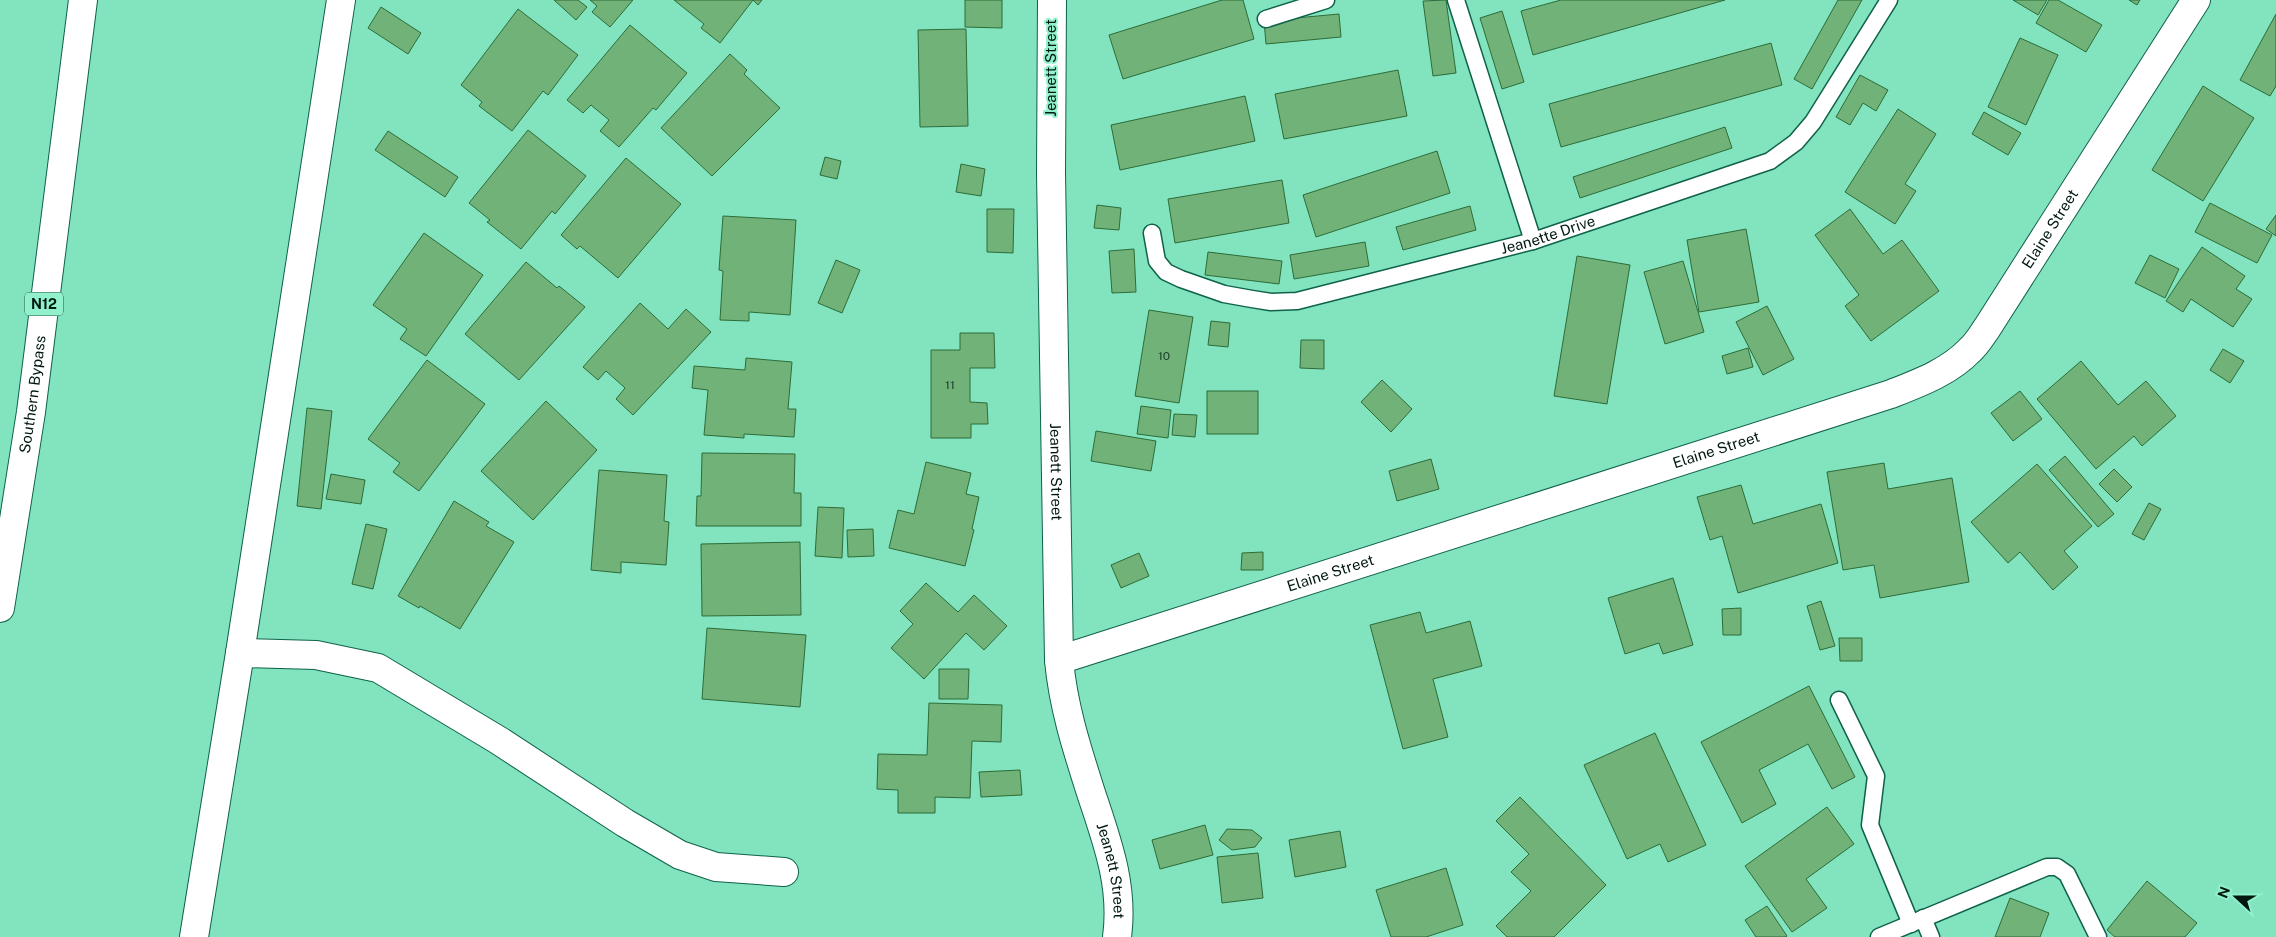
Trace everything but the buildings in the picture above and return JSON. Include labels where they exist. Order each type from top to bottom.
[{"type":"main road","name":"Southern Bypass","points":[[0,608],[31,412],[83,0]]},
{"type":"main road","points":[[194,937],[341,0]]},
{"type":"main road","name":"Jeanett Street","points":[[1052,0],[1051,173],[1058,660],[1061,690],[1070,726],[1116,875],[1120,915],[1117,937]]},
{"type":"main road","name":"Elaine Street","points":[[1058,660],[1891,394],[1922,382],[1949,367],[1971,350],[1987,328],[2196,0]]},
{"type":"main road","points":[[240,653],[316,655],[378,668],[498,740],[625,823],[680,856],[716,867],[784,872]]},
{"type":"lane","points":[[1266,19],[1326,0]]},
{"type":"lane","points":[[1456,0],[1532,240]]},
{"type":"lane","name":"Jeanette Drive","points":[[1152,233],[1157,262],[1166,272],[1224,294],[1271,302],[1297,301],[1532,240],[1770,161],[1784,152],[1813,122],[1889,0]]},
{"type":"lane","points":[[1839,700],[1876,776],[1870,825],[1917,921],[1931,937]]},
{"type":"lane","points":[[1879,937],[2047,867],[2057,867],[2066,874],[2098,937]]}]
